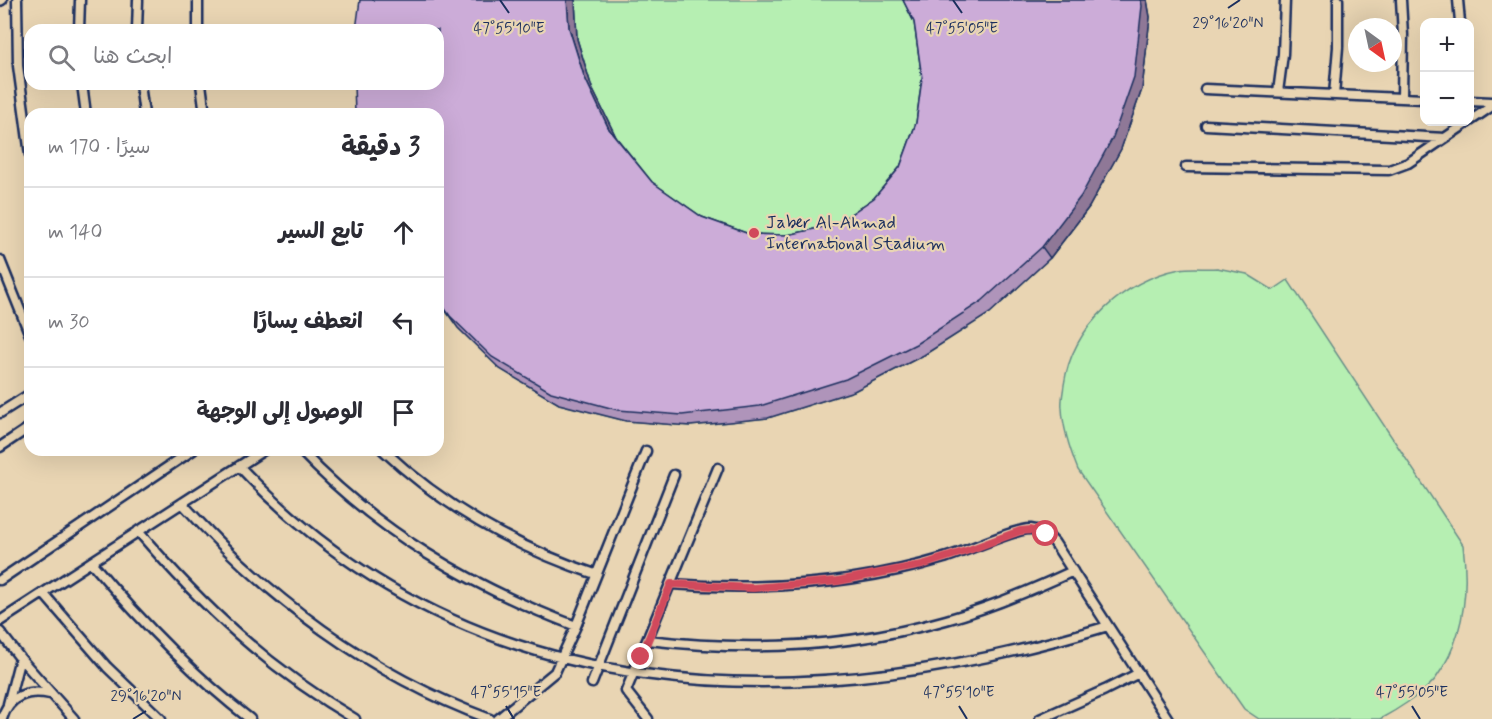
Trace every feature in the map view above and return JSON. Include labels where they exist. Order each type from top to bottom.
[{"type":"lane","points":[[17,0],[18,66],[24,110]]},
{"type":"lane","points":[[80,0],[80,24]]},
{"type":"lane","points":[[137,24],[138,0]]},
{"type":"lane","points":[[198,0],[198,24]]},
{"type":"lane","points":[[1278,92],[1283,54],[1285,0]]},
{"type":"lane","points":[[1334,95],[1338,47],[1338,0]]},
{"type":"lane","points":[[1401,0],[1402,98]]},
{"type":"lane","points":[[1458,0],[1460,18]]},
{"type":"lane","points":[[1205,89],[1420,99]]},
{"type":"lane","points":[[83,90],[85,108]]},
{"type":"lane","points":[[142,90],[143,108]]},
{"type":"lane","points":[[202,90],[204,108]]},
{"type":"lane","points":[[1474,101],[1492,102]]},
{"type":"lane","points":[[1186,168],[1389,170],[1400,167],[1492,106]]},
{"type":"lane","points":[[1206,125],[1445,138]]},
{"type":"lane","points":[[0,260],[24,320]]},
{"type":"lane","points":[[0,413],[24,398]]},
{"type":"lane","points":[[0,447],[24,431]]},
{"type":"lane","points":[[498,719],[559,673],[595,574],[646,451]]},
{"type":"lane","points":[[0,580],[184,456]]},
{"type":"lane","points":[[0,621],[255,456]]},
{"type":"lane","points":[[306,456],[360,506],[443,565],[504,597],[576,626]]},
{"type":"lane","points":[[390,456],[429,488],[492,530],[537,552],[595,574]]},
{"type":"lane","points":[[239,466],[275,504],[331,553],[374,584],[438,622]]},
{"type":"lane","points":[[648,719],[627,691],[718,468]]},
{"type":"lane","points":[[602,686],[588,682],[674,475]]},
{"type":"lane","points":[[182,503],[241,564],[321,629],[417,687],[490,719]]},
{"type":"lane","points":[[671,584],[753,588],[802,586],[851,580],[922,565],[1025,530],[1041,532],[1051,538],[1168,719]]},
{"type":"lane","points":[[138,531],[180,580],[225,624],[273,665],[355,719]]},
{"type":"lane","points":[[91,562],[164,644],[197,676],[250,719]]},
{"type":"lane","points":[[648,640],[700,646],[762,647],[824,644],[865,638],[946,620],[986,608],[1073,571]]},
{"type":"lane","points":[[43,593],[107,667],[161,719]]},
{"type":"lane","points":[[1056,650],[1108,626]]},
{"type":"lane","points":[[0,632],[50,694],[74,719]]},
{"type":"lane","points":[[3,719],[20,658]]},
{"type":"lane","points":[[545,669],[559,673]]},
{"type":"lane","points":[[1040,719],[1138,673]]},
{"type":"lane","points":[[7,707],[14,699],[24,694],[35,692],[50,694]]},
{"type":"green space","name":"Jaber Al-Ahmad International Stadium","points":[[369,0],[1147,0],[1089,207],[1050,258],[990,313],[924,355],[854,391],[768,418],[690,426],[626,421],[559,404],[500,369],[458,328],[444,308],[444,108],[438,108],[438,90],[444,90],[444,24],[424,24]]},
{"type":"green space","points":[[1217,268],[1247,274],[1273,290],[1288,280],[1463,545],[1464,597],[1453,647],[1436,678],[1425,689],[1380,719],[1259,719],[1244,709],[1078,470],[1072,455],[1064,424],[1062,397],[1069,364],[1089,326],[1104,309],[1139,284],[1180,269]]},
{"type":"building","name":"Jaber Al-Ahmad International Stadium","points":[[360,0],[567,0],[569,28],[584,76],[609,129],[652,182],[702,217],[749,234],[788,235],[836,224],[874,198],[900,167],[916,123],[922,78],[914,22],[903,0],[1141,0],[1142,6],[1134,77],[1113,137],[1081,196],[1042,247],[982,301],[916,344],[846,379],[760,406],[682,415],[618,410],[551,392],[492,357],[450,316],[444,308],[444,108],[355,108],[354,90],[444,90],[444,24],[357,24]]},
{"type":"place","name":"Jaber Al-Ahmad International Stadium","points":[[754,233]]},
{"type":"route","points":[[641,657],[671,584],[753,588],[802,586],[922,565],[1020,531],[1031,530],[1046,534]]}]
